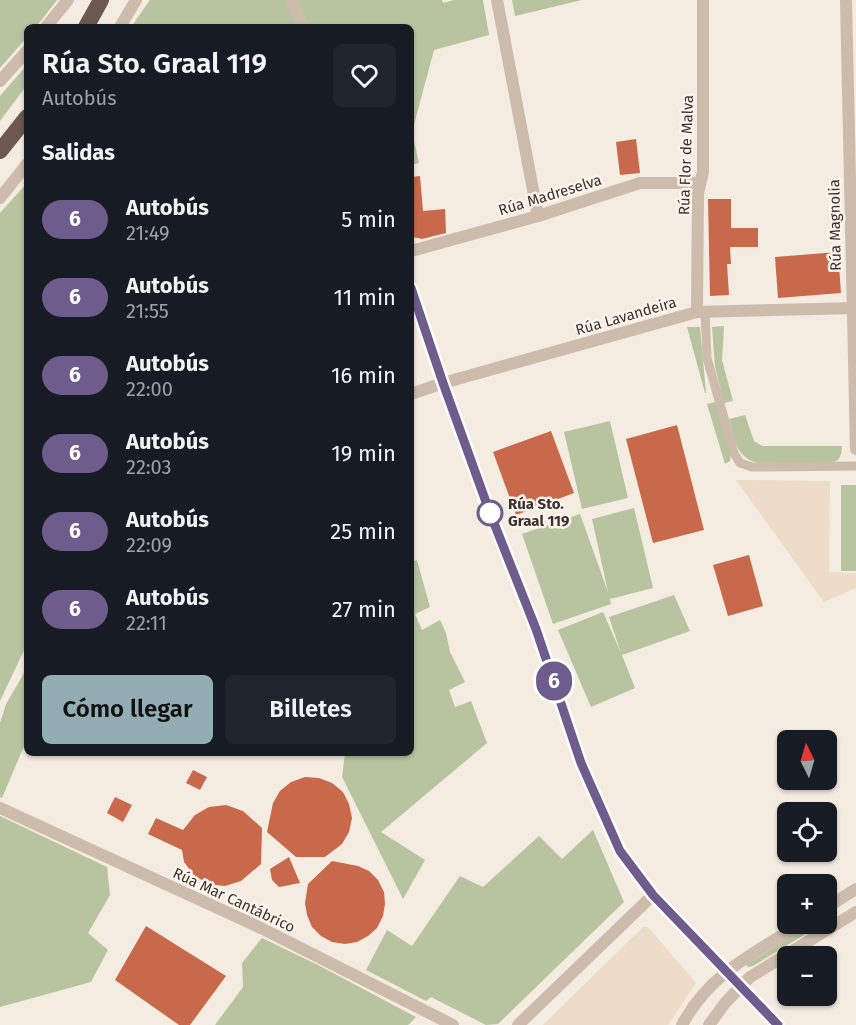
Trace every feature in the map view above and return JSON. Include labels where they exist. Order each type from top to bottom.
[{"type":"highway","points":[[88,24],[101,0]]},
{"type":"highway","points":[[0,151],[24,121]]},
{"type":"street","points":[[48,24],[68,0]]},
{"type":"street","points":[[122,24],[136,0]]},
{"type":"street","points":[[291,0],[302,24]]},
{"type":"street","points":[[497,0],[538,216]]},
{"type":"street","name":"Rúa Flor de Malva","points":[[701,312],[698,193],[703,172],[703,0]]},
{"type":"street","name":"Rúa Magnolia","points":[[846,0],[856,449]]},
{"type":"street","points":[[0,81],[24,54]]},
{"type":"street","points":[[0,198],[24,168]]},
{"type":"street","name":"Rúa Madreselva","points":[[414,250],[538,216],[640,183],[700,183]]},
{"type":"street","points":[[414,297],[497,533],[536,629],[581,763],[620,852],[653,895],[778,1025]]},
{"type":"street","name":"Rúa Lavandeira","points":[[414,393],[701,312],[854,308]]},
{"type":"street","points":[[701,312],[708,358],[734,453],[740,463],[752,467],[856,466]]},
{"type":"street","name":"Rúa Mar Cantábrico","points":[[0,807],[261,928],[453,1025]]},
{"type":"street","points":[[837,901],[856,890]]},
{"type":"street","points":[[518,1025],[653,895]]},
{"type":"street","points":[[709,1025],[750,977],[856,912]]},
{"type":"street","points":[[682,1025],[707,987],[726,971],[785,934]]},
{"type":"green space","points":[[0,0],[57,0],[38,24],[24,24],[24,40],[0,68]]},
{"type":"green space","points":[[150,0],[285,0],[297,24],[133,24]]},
{"type":"green space","points":[[297,0],[442,0],[443,3],[454,0],[483,0],[489,35],[434,50],[414,125],[414,24],[309,24]]},
{"type":"green space","points":[[512,0],[582,0],[515,16]]},
{"type":"green space","points":[[24,68],[24,89],[0,121],[0,96]]},
{"type":"green space","points":[[414,141],[419,163],[414,164]]},
{"type":"green space","points":[[24,186],[24,650],[0,701],[0,213]]},
{"type":"green space","points":[[724,326],[722,360],[733,401],[724,403],[715,367],[712,327]]},
{"type":"green space","points":[[687,327],[700,327],[706,393],[705,393]]},
{"type":"green space","points":[[715,402],[731,454],[730,461],[725,464],[707,404]]},
{"type":"green space","points":[[745,415],[754,441],[762,446],[842,446],[840,457],[831,463],[757,463],[750,460],[737,446],[729,419]]},
{"type":"green space","points":[[610,421],[628,498],[582,509],[564,432]]},
{"type":"green space","points":[[841,485],[856,485],[856,571],[841,571]]},
{"type":"green space","points":[[634,508],[653,588],[610,599],[611,604],[553,624],[522,534],[580,514],[608,592],[592,519]]},
{"type":"green space","points":[[417,560],[430,607],[415,614],[422,630],[440,620],[446,633],[450,652],[465,682],[449,690],[455,707],[471,701],[487,743],[381,832],[425,860],[403,899],[342,777],[345,756],[414,756],[414,561]]},
{"type":"green space","points":[[674,595],[690,631],[622,655],[635,688],[591,707],[558,630],[603,612],[621,653],[609,617]]},
{"type":"green space","points":[[24,673],[24,746],[2,798],[0,797],[0,723],[6,704]]},
{"type":"green space","points":[[0,816],[107,867],[110,895],[88,933],[108,950],[91,982],[0,1007]]},
{"type":"green space","points":[[593,830],[624,902],[498,1024],[486,1025],[431,997],[426,1001],[366,970],[387,930],[412,946],[460,876],[483,887],[539,836],[562,859]]},
{"type":"green space","points":[[795,934],[806,934],[786,946],[777,946],[777,951],[753,966],[746,965]]},
{"type":"green space","points":[[262,938],[416,1017],[408,1025],[215,1025],[243,987],[242,963]]},
{"type":"shaded area","points":[[736,480],[830,481],[829,572],[856,573],[856,588],[824,602]]},
{"type":"shaded area","points":[[643,927],[648,927],[696,983],[668,1025],[543,1025]]},
{"type":"building","points":[[636,139],[640,173],[620,175],[616,142]]},
{"type":"building","points":[[420,176],[423,211],[445,209],[446,233],[422,239],[414,237],[414,177]]},
{"type":"building","points":[[708,199],[731,199],[731,228],[758,228],[758,247],[730,247],[731,264],[727,264],[729,295],[710,296]]},
{"type":"building","points":[[838,252],[841,293],[778,298],[775,257]]},
{"type":"building","points":[[677,425],[704,530],[653,543],[626,439]]},
{"type":"building","points":[[551,431],[574,493],[516,515],[493,452]]},
{"type":"building","points":[[749,555],[763,606],[728,616],[713,565]]},
{"type":"building","points":[[193,770],[207,777],[200,790],[186,783]]},
{"type":"building","points":[[305,777],[319,778],[332,783],[343,792],[349,804],[352,818],[349,832],[342,844],[325,857],[296,857],[267,832],[273,803],[280,791],[291,782]]},
{"type":"building","points":[[115,797],[132,805],[123,822],[107,813]]},
{"type":"building","points":[[226,805],[243,811],[262,828],[261,864],[241,881],[225,886],[208,884],[194,875],[184,862],[182,850],[148,834],[156,818],[183,830],[195,815],[209,807]]},
{"type":"building","points":[[289,857],[300,883],[279,887],[272,880],[270,869]]},
{"type":"building","points":[[332,861],[358,866],[369,871],[378,880],[384,892],[383,916],[377,928],[357,942],[345,944],[332,942],[312,927],[307,915],[305,903],[308,884]]},
{"type":"building","points":[[146,926],[226,976],[190,1025],[179,1025],[115,980]]},
{"type":"bus line","name":"6","points":[[414,297],[497,533],[536,629],[581,763],[620,851],[653,895],[778,1025]]},
{"type":"place","name":"Rúa Sto. Graal 119","points":[[490,513]]}]
